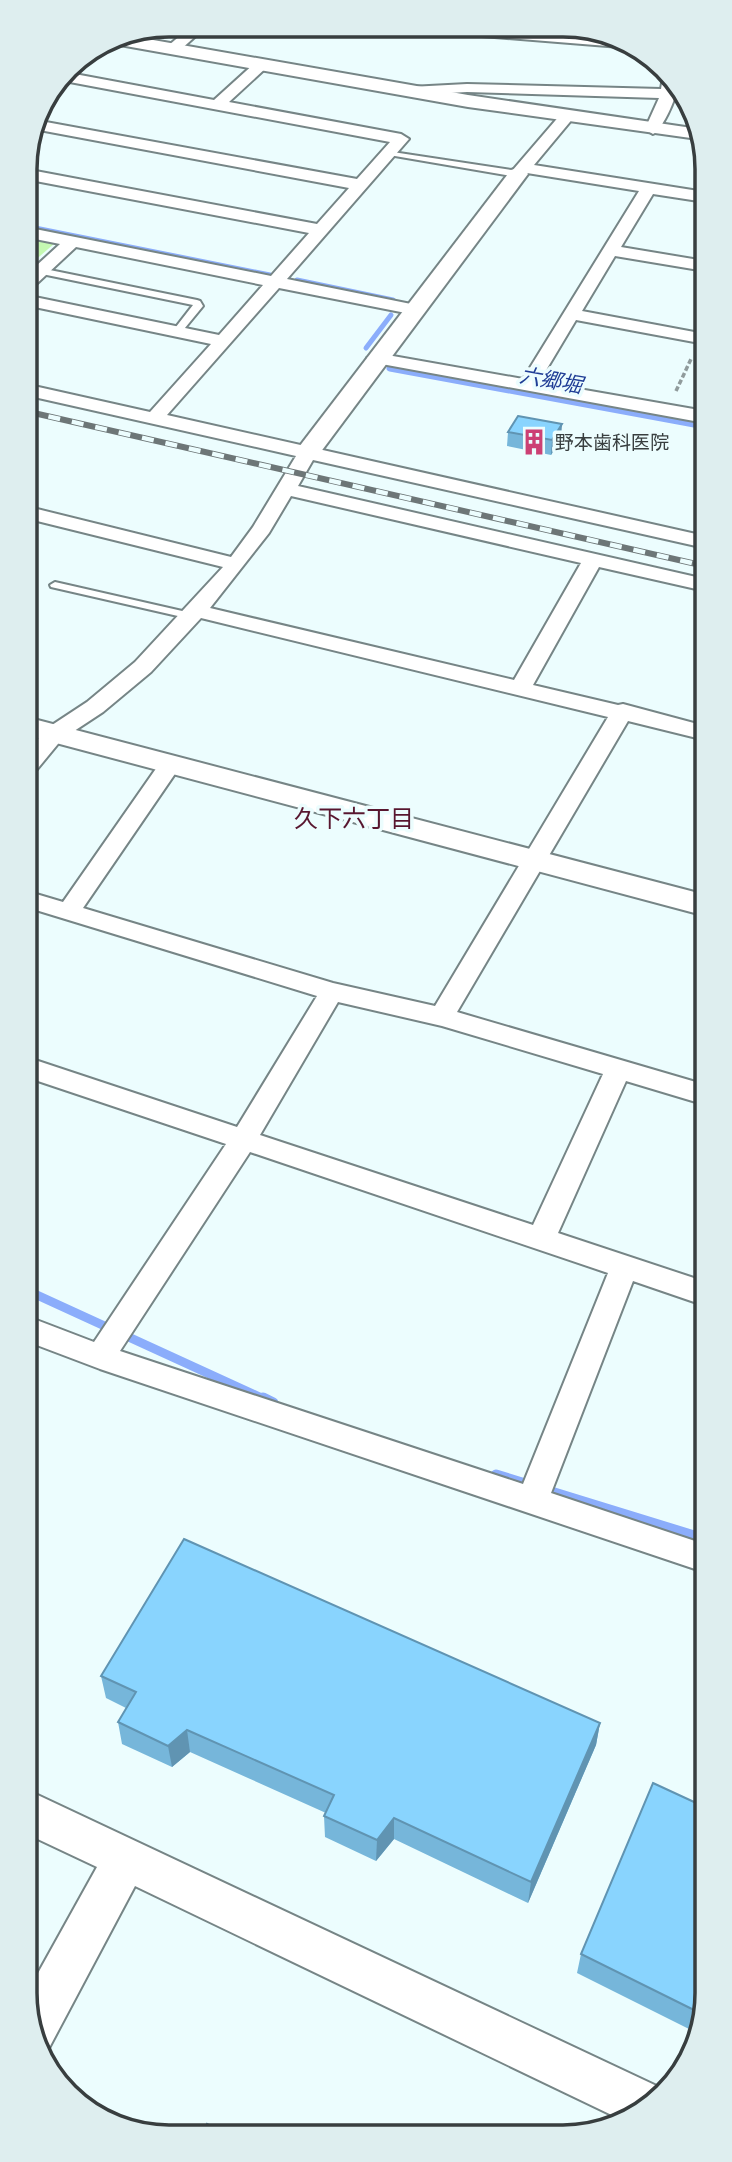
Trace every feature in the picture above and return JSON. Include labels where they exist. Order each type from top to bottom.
[{"type":"street","points":[[174,48],[187,37]]},
{"type":"street","points":[[544,37],[596,41]]},
{"type":"street","points":[[134,42],[566,117],[691,134]]},
{"type":"street","points":[[218,104],[262,64]]},
{"type":"street","points":[[73,78],[401,139],[154,419]]},
{"type":"street","points":[[410,91],[467,88],[672,94]]},
{"type":"street","points":[[653,129],[673,96]]},
{"type":"street","points":[[37,755],[54,734],[95,707],[143,667],[236,564],[308,452],[376,358],[566,117]]},
{"type":"street","points":[[44,126],[361,184]]},
{"type":"street","points":[[521,171],[695,196]]},
{"type":"street","points":[[37,176],[321,230]]},
{"type":"street","points":[[528,385],[648,189]]},
{"type":"street","points":[[37,235],[416,310]]},
{"type":"street","points":[[37,274],[72,242]]},
{"type":"street","points":[[611,250],[695,264]]},
{"type":"street","points":[[37,303],[222,341]]},
{"type":"street","points":[[571,314],[695,337]]},
{"type":"street","points":[[376,358],[695,415]]},
{"type":"street","points":[[37,392],[695,540]]},
{"type":"street","points":[[285,489],[695,583]]},
{"type":"street","points":[[37,515],[236,564]]},
{"type":"street","points":[[520,687],[593,559]]},
{"type":"street","points":[[194,613],[623,711],[695,730]]},
{"type":"street","points":[[442,1017],[532,860],[623,711]]},
{"type":"street","points":[[37,729],[695,903]]},
{"type":"street","points":[[68,912],[170,765]]},
{"type":"street","points":[[37,902],[332,992],[442,1017],[695,1092]]},
{"type":"street","points":[[100,1357],[243,1141],[332,992]]},
{"type":"street","points":[[541,1239],[618,1069]]},
{"type":"street","points":[[37,1079],[243,1141],[695,1290]]},
{"type":"street","points":[[532,1502],[624,1267]]},
{"type":"street","points":[[37,1332],[100,1357],[695,1555]]},
{"type":"street","points":[[37,1816],[638,2102]]},
{"type":"street","points":[[39,2018],[126,1858]]},
{"type":"lane","points":[[389,153],[521,171]]},
{"type":"lane","points":[[40,271],[197,303],[198,306],[177,332]]},
{"type":"lane","points":[[55,585],[194,613]]},
{"type":"path","points":[[676,392],[693,355]]},
{"type":"green space","points":[[37,239],[55,243],[37,259]]},
{"type":"building","points":[[518,416],[562,424],[552,440],[508,432]]},
{"type":"building","points":[[184,1539],[600,1723],[531,1882],[394,1818],[377,1840],[324,1816],[334,1795],[187,1730],[168,1746],[118,1722],[136,1692],[101,1676]]},
{"type":"building","points":[[653,1783],[695,1802],[694,2010],[581,1954]]},
{"type":"waterway","name":"六郷堀","points":[[37,228],[270,275]]},
{"type":"waterway","name":"六郷堀","points":[[297,280],[393,300]]},
{"type":"waterway","name":"六郷堀","points":[[366,348],[391,315]]},
{"type":"waterway","name":"六郷堀","points":[[390,368],[695,424]]},
{"type":"waterway","points":[[37,1295],[266,1400]]},
{"type":"waterway","points":[[263,1398],[273,1403]]},
{"type":"waterway","points":[[496,1475],[695,1536]]},
{"type":"railway","points":[[37,414],[695,564]]},
{"type":"place","name":"野本歯科医院","points":[[534,442]]},
{"type":"district","name":"久下六丁目","points":[[354,819]]}]
